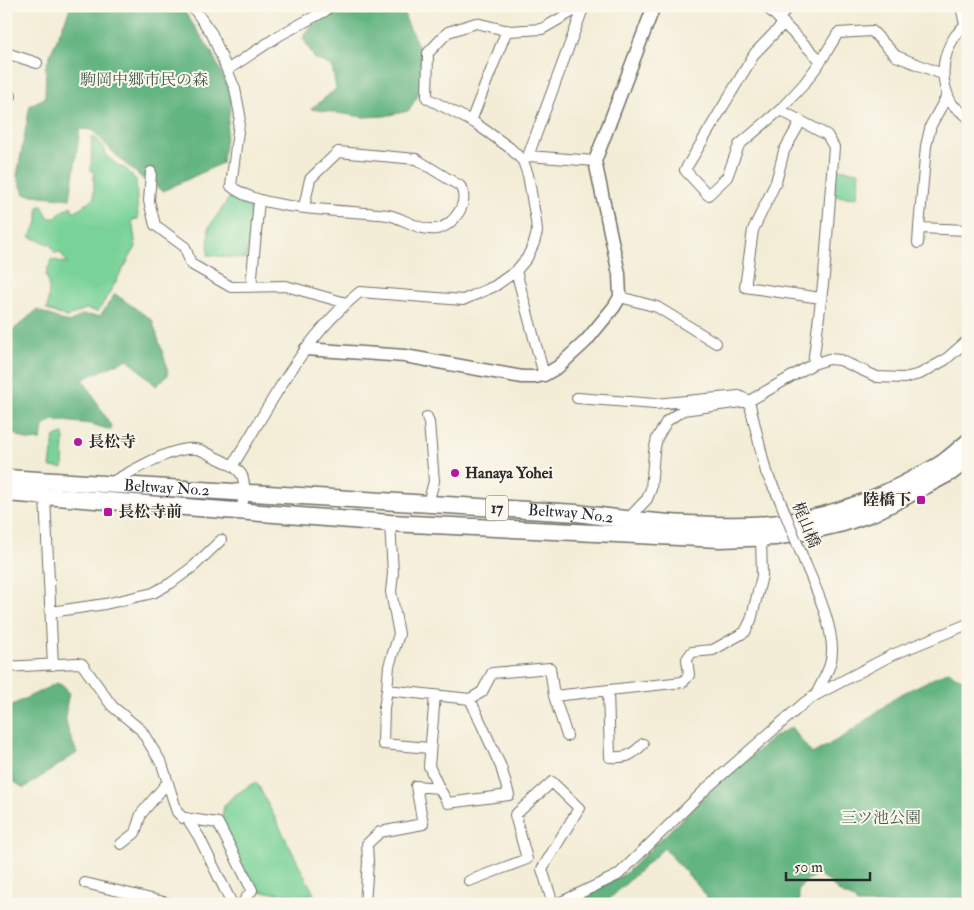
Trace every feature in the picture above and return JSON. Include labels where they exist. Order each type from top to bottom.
[{"type":"main road","name":"Beltway No.2","points":[[6,478],[577,513],[627,520],[720,525],[772,524],[815,517],[861,503],[901,486],[943,462],[968,442]]},
{"type":"main road","name":"Beltway No.2","points":[[6,493],[390,523],[720,538],[761,538],[809,531],[872,513],[951,472],[968,459]]},
{"type":"street","points":[[192,6],[212,34],[235,89],[240,115],[231,186],[236,191],[259,200],[304,207],[390,216],[420,228],[436,229],[451,222],[464,203],[463,191],[460,186],[416,159],[338,152],[310,180],[304,207]]},
{"type":"street","points":[[227,70],[280,35],[325,11],[329,6]]},
{"type":"street","points":[[583,6],[542,29],[507,30],[476,23],[448,32],[428,53],[427,98],[472,121],[525,159],[595,161]]},
{"type":"street","points":[[233,465],[306,349],[346,303],[360,292],[463,300],[495,286],[516,271],[527,258],[537,232],[525,159],[583,6]]},
{"type":"street","points":[[306,349],[405,356],[522,377],[535,377],[544,375],[558,367],[580,348],[620,297],[619,274],[595,161],[654,6]]},
{"type":"street","points":[[766,6],[821,61]]},
{"type":"street","points":[[788,6],[782,21],[755,53],[685,170],[708,195],[727,177],[739,145],[780,110],[804,84],[838,33],[872,31],[896,56],[942,74]]},
{"type":"street","points":[[961,6],[966,24],[952,39],[946,53],[942,74],[952,105],[968,118]]},
{"type":"street","points":[[472,121],[507,30]]},
{"type":"street","points":[[6,53],[37,63]]},
{"type":"street","points":[[918,243],[926,146],[931,125],[948,96]]},
{"type":"street","points":[[780,110],[827,136],[834,147],[821,298],[813,364]]},
{"type":"street","points":[[801,121],[784,152],[776,182],[753,230],[745,287],[821,298]]},
{"type":"street","points":[[151,172],[149,201],[155,226],[185,247],[191,264],[231,287],[286,286],[346,303]]},
{"type":"street","points":[[251,287],[259,200]]},
{"type":"street","points":[[919,228],[968,230]]},
{"type":"street","points":[[516,271],[544,375]]},
{"type":"street","points":[[620,297],[657,307],[716,343]]},
{"type":"street","points":[[627,520],[647,499],[651,489],[657,438],[667,421],[683,410],[749,401],[813,364],[829,359],[840,360],[877,377],[904,378],[920,374],[932,368],[961,348],[968,340]]},
{"type":"street","points":[[577,398],[655,404],[740,396],[749,401]]},
{"type":"street","name":"梶山橋","points":[[749,401],[766,472],[806,563],[828,624],[832,652],[830,664],[816,696]]},
{"type":"street","points":[[427,417],[434,480],[428,504]]},
{"type":"street","points":[[108,484],[169,452],[196,448],[233,465],[243,474],[242,512]]},
{"type":"street","points":[[45,497],[53,665]]},
{"type":"street","points":[[390,523],[393,573],[391,592],[399,634],[389,666],[384,708],[383,744],[430,748]]},
{"type":"street","points":[[554,696],[683,682],[688,675],[687,659],[692,652],[713,650],[745,632],[751,620],[762,576],[761,538]]},
{"type":"street","points":[[50,612],[105,604],[153,593],[171,584],[194,566],[221,540]]},
{"type":"street","points":[[469,881],[527,859],[515,816],[552,782],[579,808],[542,869],[555,904],[618,875],[708,787],[804,704],[892,655],[968,624]]},
{"type":"street","points":[[6,667],[82,664],[112,706],[142,730],[162,764],[177,812],[183,818],[218,823],[252,890],[242,904]]},
{"type":"street","points":[[387,690],[470,699],[482,692],[492,673],[550,668],[554,696],[567,736]]},
{"type":"street","points":[[608,691],[610,757],[621,758],[633,755],[643,744]]},
{"type":"street","points":[[435,695],[429,766],[448,803],[509,795],[501,767],[470,699]]},
{"type":"street","points":[[121,844],[135,833],[141,814],[167,783]]},
{"type":"street","points":[[365,904],[368,862],[367,844],[380,832],[423,824],[416,786],[440,788]]},
{"type":"street","points":[[187,818],[199,837],[232,904]]},
{"type":"street","points":[[85,883],[172,904]]},
{"type":"green space","name":"駒岡中郷市民の森","points":[[71,6],[176,6],[184,11],[211,51],[232,95],[222,163],[163,191],[156,187],[155,172],[143,179],[121,160],[92,130],[80,129],[70,199],[24,194],[17,176],[30,105],[45,98],[46,65]]},
{"type":"green space","points":[[336,6],[403,6],[406,20],[421,52],[421,91],[408,111],[385,116],[363,117],[311,109],[336,89],[332,66],[315,59],[303,38],[309,28]]},
{"type":"green space","points":[[94,136],[104,147],[107,157],[126,169],[136,180],[138,219],[132,220],[136,247],[98,312],[86,309],[67,317],[47,310],[49,289],[46,273],[52,259],[68,264],[60,252],[55,253],[51,245],[30,237],[38,222],[38,207],[42,206],[49,218],[57,218],[59,213],[71,206],[74,212],[94,198],[94,171],[91,171],[92,137]]},
{"type":"green space","points":[[836,169],[859,172],[857,198],[834,196]]},
{"type":"green space","points":[[230,197],[250,203],[247,259],[208,255],[209,227]]},
{"type":"green space","points":[[115,294],[152,320],[168,375],[156,386],[128,359],[83,379],[111,426],[111,430],[91,424],[53,420],[43,426],[41,440],[29,441],[6,430],[6,331],[12,331],[37,310],[69,323],[82,315],[100,316]]},
{"type":"green space","points":[[64,434],[63,468],[50,467],[54,437]]},
{"type":"green space","name":"三ツ池公園","points":[[949,671],[955,676],[968,681],[968,904],[857,904],[852,898],[837,890],[827,880],[815,875],[803,884],[798,891],[800,904],[709,904],[706,895],[664,848],[604,904],[569,904],[625,874],[711,790],[771,739],[791,727],[812,754],[846,735],[899,695]]},
{"type":"green space","points":[[57,683],[65,687],[69,693],[66,717],[77,753],[24,788],[6,777],[6,708]]},
{"type":"green space","points":[[255,782],[314,894],[256,892],[221,823],[224,806],[232,797]]},
{"type":"place","name":"長松寺","points":[[78,442]]},
{"type":"place","name":"Hanaya Yohei","points":[[455,473]]},
{"type":"place","name":"陸橋下","points":[[921,500]]},
{"type":"place","name":"長松寺前","points":[[108,512]]}]
